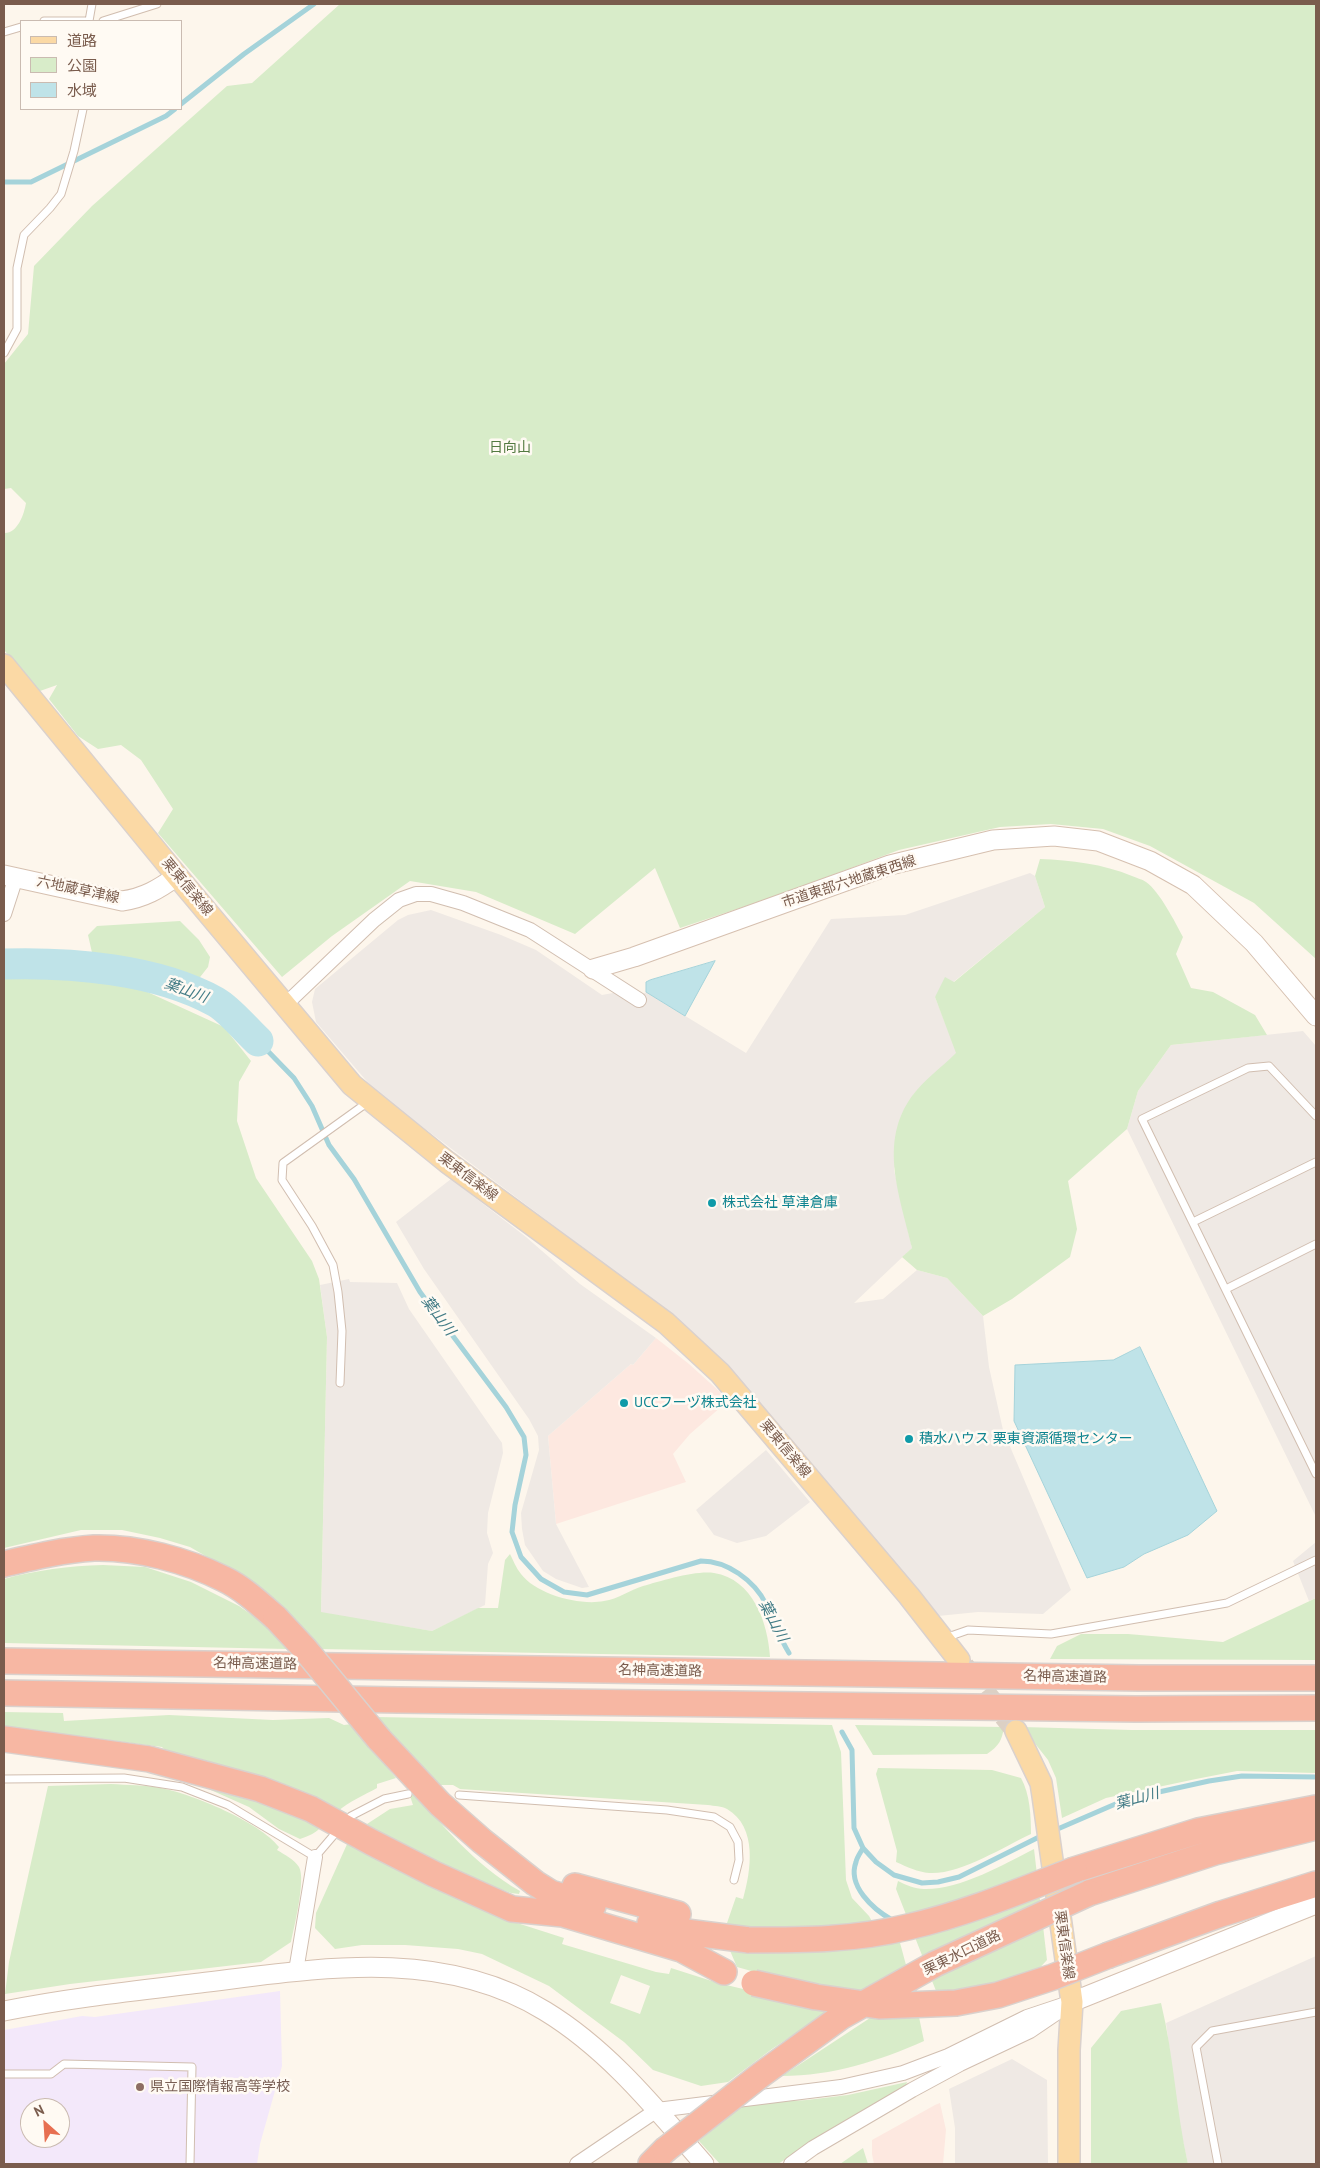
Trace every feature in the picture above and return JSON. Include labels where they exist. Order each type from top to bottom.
[{"type":"highway","points":[[4,1564],[49,1553],[95,1548],[138,1551],[181,1562],[224,1579],[276,1618],[304,1648],[379,1739],[440,1804],[482,1841],[551,1893],[678,1931],[749,1940],[825,1940],[908,1928],[956,1914],[1074,1870],[1198,1831],[1316,1808]]},
{"type":"highway","name":"名神高速道路","points":[[4,1661],[1119,1678],[1316,1678]]},
{"type":"highway","points":[[4,1693],[997,1707],[1316,1708]]},
{"type":"highway","points":[[4,1739],[149,1759],[260,1789],[311,1809],[434,1874],[512,1909],[563,1914],[681,1949],[724,1972],[754,1983],[816,1997],[878,2006],[956,2003],[998,1995],[1053,1977],[1221,1914],[1313,1892]]},
{"type":"highway","name":"栗東水口道路","points":[[658,2157],[762,2074],[842,2016],[935,1964],[1089,1893],[1216,1852],[1316,1827]]},
{"type":"main road","name":"栗東信楽線","points":[[4,665],[352,1085],[448,1162],[666,1324],[720,1372],[896,1581],[959,1660]]},
{"type":"main road","name":"栗東信楽線","points":[[1016,1731],[1040,1782],[1048,1817],[1050,1848],[1072,2002],[1069,2050],[1069,2164]]},
{"type":"street","name":"市道東部六地蔵東西線","points":[[593,969],[634,957],[890,865],[992,840],[1054,836],[1098,841],[1150,861],[1193,885],[1254,943],[1316,1016]]},
{"type":"street","name":"六地蔵草津線","points":[[10,876],[122,901],[138,899],[156,891],[177,876]]},
{"type":"street","points":[[4,914],[10,876]]},
{"type":"street","points":[[286,1004],[374,920],[399,900],[416,894],[431,894],[463,903],[530,930],[639,1000]]},
{"type":"street","points":[[296,1971],[315,1857]]},
{"type":"street","points":[[577,2164],[657,2110],[841,2087],[903,2073],[948,2056],[1027,2018],[1072,2002],[1313,1892]]},
{"type":"street","points":[[4,2011],[57,2000],[296,1971],[380,1966],[438,1971],[495,1987],[545,2010],[577,2032],[641,2091],[704,2164]]},
{"type":"street","points":[[790,2164],[812,2148],[912,2090],[960,2064],[1030,2031],[1072,2002]]},
{"type":"lane","points":[[89,20],[92,4]]},
{"type":"lane","points":[[106,20],[157,4]]},
{"type":"lane","points":[[4,32],[20,27]]},
{"type":"lane","points":[[4,352],[17,329],[17,268],[24,235],[61,194],[74,151],[82,110]]},
{"type":"lane","points":[[1316,1116],[1269,1066],[1248,1068],[1142,1119],[1316,1474]]},
{"type":"lane","points":[[340,1383],[342,1331],[333,1265],[312,1226],[282,1180],[283,1163],[371,1100]]},
{"type":"lane","points":[[1193,1222],[1316,1162]]},
{"type":"lane","points":[[1226,1288],[1316,1244]]},
{"type":"lane","points":[[942,1639],[968,1630],[1051,1634],[1228,1603],[1316,1560]]},
{"type":"lane","points":[[4,1779],[124,1778],[182,1787],[228,1805],[315,1857],[333,1836]]},
{"type":"lane","points":[[350,1816],[384,1799],[408,1794]]},
{"type":"lane","points":[[459,1795],[667,1810],[714,1817],[730,1827],[738,1842],[739,1860],[734,1880]]},
{"type":"lane","points":[[1218,2164],[1196,2047],[1212,2031],[1316,2012]]},
{"type":"lane","points":[[4,2074],[51,2074],[64,2064],[192,2067],[190,2164]]},
{"type":"shaded area","points":[[1030,873],[1035,876],[1045,907],[935,997],[957,1053],[913,1095],[894,1170],[912,1248],[854,1303],[883,1299],[917,1270],[947,1278],[983,1316],[989,1367],[1003,1430],[1071,1590],[1043,1614],[978,1612],[938,1616],[724,1362],[674,1316],[376,1092],[316,1022],[312,1002],[315,989],[398,920],[408,915],[431,910],[501,935],[536,950],[602,995],[629,990],[643,994],[646,992],[746,1053],[831,919],[905,915]]},
{"type":"shaded area","points":[[1303,1031],[1316,1046],[1316,1517],[1127,1129],[1138,1091],[1171,1045]]},
{"type":"shaded area","points":[[451,1179],[526,1237],[580,1284],[656,1338],[633,1365],[631,1364],[548,1436],[556,1524],[589,1587],[582,1588],[556,1579],[543,1571],[525,1545],[521,1513],[539,1450],[538,1436],[529,1419],[424,1269],[396,1222]]},
{"type":"shaded area","points":[[349,1279],[350,1282],[397,1283],[409,1309],[502,1443],[503,1453],[488,1513],[487,1533],[493,1553],[488,1564],[485,1605],[432,1631],[321,1613],[327,1337],[320,1285]]},
{"type":"shaded area","points":[[656,1338],[689,1364],[729,1400],[690,1434],[673,1454],[686,1482],[556,1524],[548,1436],[631,1364],[633,1365]]},
{"type":"shaded area","points":[[766,1450],[810,1502],[766,1536],[737,1543],[714,1535],[696,1510]]},
{"type":"shaded area","points":[[1316,1542],[1316,1598],[1309,1601],[1293,1561]]},
{"type":"shaded area","points":[[1316,1956],[1316,2164],[1188,2164],[1180,2128],[1166,2023]]},
{"type":"shaded area","name":"県立国際情報高等学校","points":[[280,1991],[282,2066],[260,2144],[257,2164],[4,2164],[4,2030],[82,2016],[95,2017]]},
{"type":"shaded area","points":[[1012,2059],[1047,2080],[1048,2164],[955,2164],[955,2128],[949,2089]]},
{"type":"shaded area","points":[[940,2103],[946,2130],[943,2164],[874,2164],[872,2140]]},
{"type":"green space","name":"日向山","points":[[340,4],[1316,4],[1316,959],[1254,903],[1150,846],[1103,829],[1051,824],[1000,827],[899,850],[779,895],[680,928],[655,868],[575,934],[476,892],[410,881],[332,936],[282,977],[158,833],[173,809],[141,760],[121,745],[98,749],[78,736],[49,699],[57,685],[40,691],[4,650],[4,533],[13,530],[19,523],[26,503],[11,488],[4,489],[4,364],[28,334],[34,266],[92,206],[227,86],[252,83]]},
{"type":"green space","points":[[1040,859],[1063,860],[1098,866],[1121,872],[1146,882],[1162,900],[1183,937],[1176,954],[1191,988],[1213,992],[1255,1015],[1267,1035],[1171,1045],[1138,1091],[1127,1129],[1068,1181],[1077,1229],[1070,1257],[1012,1299],[983,1316],[947,1278],[917,1270],[902,1257],[912,1248],[895,1170],[896,1132],[902,1114],[912,1096],[956,1053],[935,997],[945,977],[954,982],[1045,907],[1035,876]]},
{"type":"green space","points":[[180,921],[199,940],[210,957],[208,967],[197,981],[134,963],[93,957],[88,935],[97,926]]},
{"type":"green space","points":[[4,976],[80,978],[130,984],[224,1027],[251,1061],[239,1082],[237,1121],[256,1178],[312,1261],[319,1279],[327,1337],[321,1612],[432,1631],[478,1608],[498,1608],[505,1560],[510,1554],[521,1574],[537,1587],[559,1597],[583,1602],[609,1600],[643,1586],[678,1576],[707,1572],[728,1577],[748,1593],[762,1617],[769,1644],[770,1657],[320,1649],[264,1590],[190,1547],[122,1530],[81,1530],[4,1548]]},
{"type":"green space","points":[[103,1565],[145,1567],[191,1582],[239,1606],[266,1625],[287,1649],[4,1643],[4,1579],[53,1569]]},
{"type":"green space","points":[[1316,1598],[1316,1660],[1050,1659],[1057,1646],[1081,1634],[1128,1634],[1223,1642]]},
{"type":"green space","points":[[4,1712],[63,1713],[64,1721],[169,1715],[273,1720],[329,1718],[344,1725],[352,1724],[396,1778],[377,1784],[377,1788],[338,1811],[317,1831],[300,1839],[279,1829],[249,1807],[195,1783],[162,1747],[4,1726]]},
{"type":"green space","points":[[375,1717],[832,1725],[841,1752],[846,1880],[852,1898],[869,1916],[874,1925],[737,1929],[727,1923],[736,1897],[743,1899],[750,1863],[750,1850],[744,1827],[737,1817],[727,1809],[708,1805],[460,1789],[453,1785],[436,1785]]},
{"type":"green space","points":[[855,1725],[1004,1727],[999,1742],[987,1754],[873,1755]]},
{"type":"green space","points":[[1022,1727],[1132,1730],[1316,1730],[1316,1773],[1237,1771],[1106,1798],[1062,1818],[1056,1778],[1048,1760]]},
{"type":"green space","points":[[878,1768],[992,1770],[1021,1778],[1028,1798],[1031,1834],[954,1870],[929,1873],[904,1866],[896,1862],[897,1851],[876,1774]]},
{"type":"green space","points":[[111,1784],[155,1787],[190,1796],[224,1810],[257,1828],[270,1838],[279,1847],[277,1850],[297,1864],[301,1873],[299,1903],[291,1942],[261,1962],[70,1984],[5,1994],[9,1962],[48,1786]]},
{"type":"green space","points":[[406,1784],[473,1856],[503,1881],[520,1891],[519,1894],[511,1893],[437,1863],[401,1845],[367,1824],[390,1809],[413,1805]]},
{"type":"green space","points":[[348,1842],[457,1897],[514,1922],[564,1938],[562,1944],[656,1972],[669,1974],[671,1968],[718,1983],[831,2010],[772,2049],[728,2082],[701,2086],[653,2070],[624,2042],[549,1986],[482,1954],[458,1949],[405,1945],[362,1945],[335,1949],[315,1928],[316,1913]],"holes":[[[621,1975],[650,1986],[640,2014],[610,2003]]]},
{"type":"green space","points":[[1034,1849],[1047,1960],[1033,1975],[938,1996],[896,1889],[898,1881],[921,1889],[952,1885],[980,1875]]},
{"type":"green space","points":[[899,1939],[906,1965],[854,1995],[816,1989],[737,1967],[728,1946]]},
{"type":"green space","points":[[1161,2003],[1188,2164],[1091,2164],[1091,2048],[1121,2011]]},
{"type":"green space","points":[[873,2016],[919,2017],[924,2041],[890,2055],[855,2066],[819,2073],[782,2076]]},
{"type":"green space","points":[[907,2082],[906,2085],[822,2135],[778,2164],[720,2164],[699,2141],[744,2104],[848,2095]]},
{"type":"green space","points":[[863,2148],[868,2164],[840,2164]]},
{"type":"water","points":[[715,961],[685,1016],[646,992],[646,982],[650,980]]},
{"type":"water","points":[[1140,1347],[1217,1511],[1188,1535],[1144,1554],[1124,1567],[1087,1578],[1014,1421],[1015,1365],[1113,1360]]},
{"type":"waterway","points":[[182,103],[244,54],[314,4]]},
{"type":"waterway","points":[[4,182],[31,182],[166,116],[174,110]]},
{"type":"waterway","name":"葉山川","points":[[4,964],[85,966],[140,975],[167,982],[216,1002],[258,1041]]},
{"type":"waterway","name":"葉山川","points":[[258,1041],[294,1078],[312,1106],[329,1145],[354,1179],[420,1292],[506,1407],[524,1437],[526,1455],[515,1505],[512,1532],[521,1557],[541,1579],[564,1592],[587,1595],[701,1561],[720,1564],[730,1568],[747,1580],[761,1595],[789,1653]]},
{"type":"waterway","name":"葉山川","points":[[842,1732],[852,1750],[854,1828],[863,1848],[876,1862],[894,1875],[922,1883],[938,1882],[959,1877],[1043,1835]]},
{"type":"waterway","name":"葉山川","points":[[1053,1831],[1127,1799],[1209,1781],[1242,1776],[1316,1777]]},
{"type":"waterway","points":[[863,1848],[854,1871],[858,1888],[877,1910],[892,1920]]},
{"type":"tunnel","points":[[964,1666],[1016,1731]]},
{"type":"place","name":"株式会社 草津倉庫","points":[[712,1203]]},
{"type":"place","name":"UCCフーヅ株式会社","points":[[624,1403]]},
{"type":"place","name":"積水ハウス 栗東資源循環センター","points":[[909,1439]]},
{"type":"place","name":"県立国際情報高等学校","points":[[140,2087]]}]
